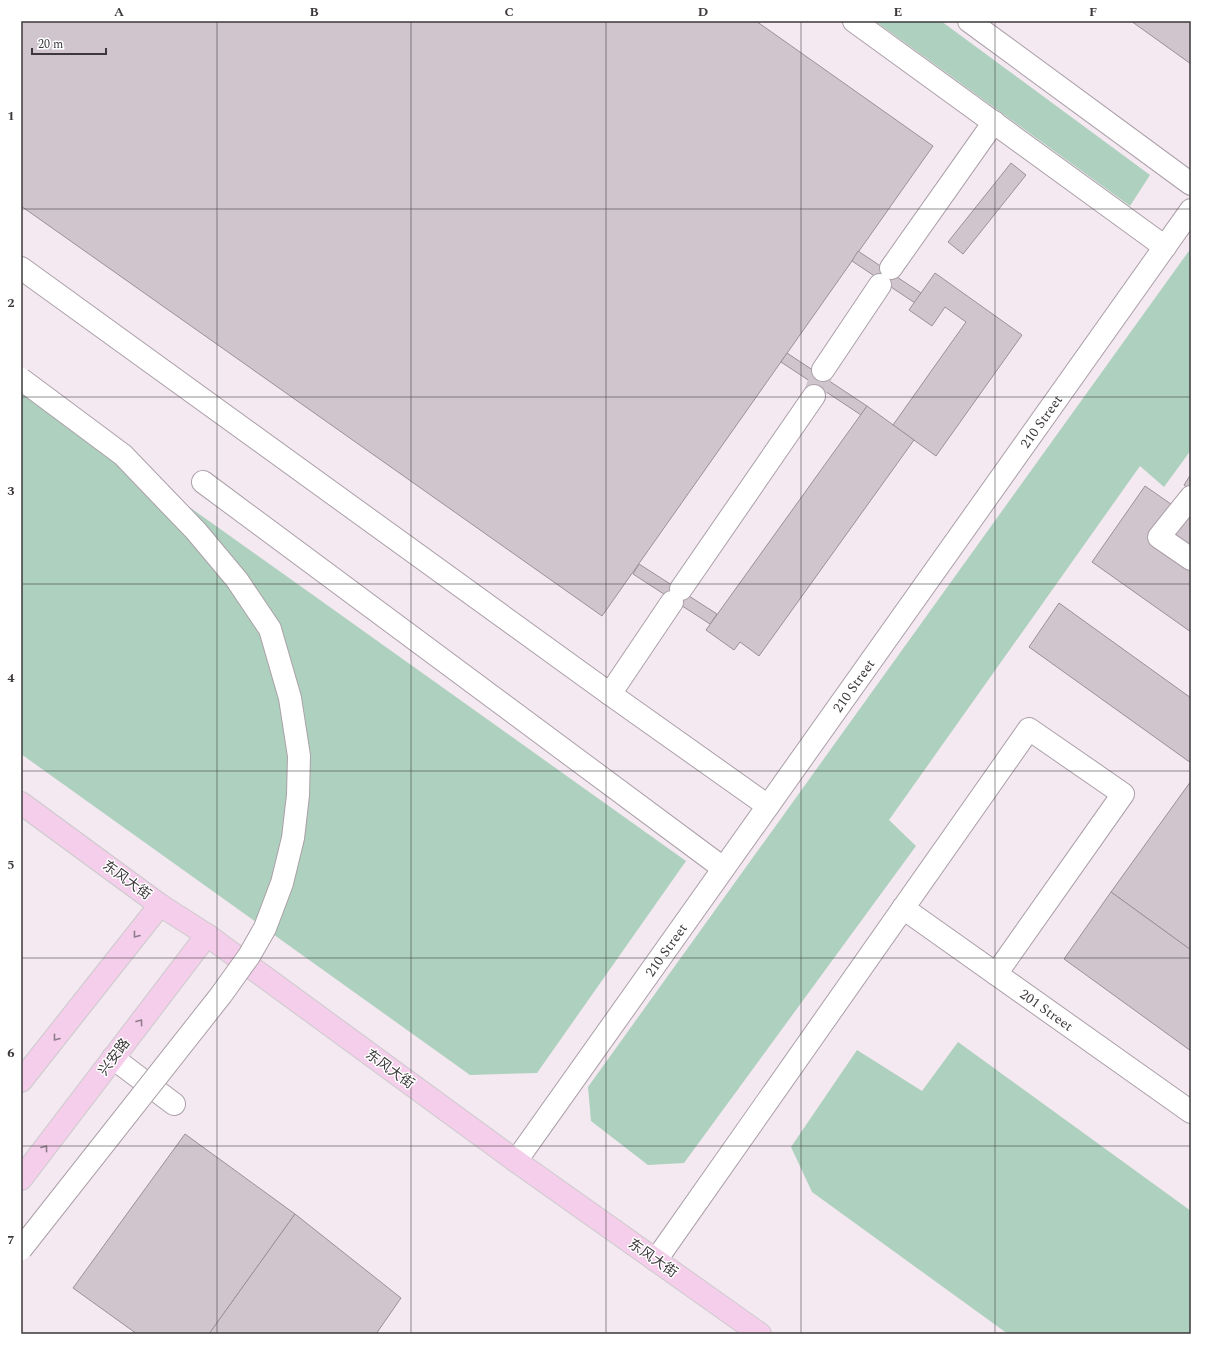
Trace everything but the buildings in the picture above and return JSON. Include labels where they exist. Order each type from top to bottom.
[{"type":"main road","name":"东风大街","points":[[21,803],[160,905],[207,935],[516,1160],[760,1334]]},
{"type":"main road","points":[[21,1081],[160,905]]},
{"type":"main road","name":"兴安路","points":[[21,1179],[207,935]]},
{"type":"lane","points":[[854,21],[1165,247]]},
{"type":"lane","points":[[969,21],[1191,184]]},
{"type":"lane","points":[[823,370],[994,122]]},
{"type":"lane","name":"210 Street","points":[[516,1160],[1191,210]]},
{"type":"lane","points":[[21,268],[610,694],[768,806]]},
{"type":"lane","points":[[21,379],[123,455],[196,531],[238,580],[270,629],[290,698],[299,756],[298,795],[292,838],[282,883],[265,928],[249,956],[222,995],[21,1249]]},
{"type":"lane","points":[[610,694],[814,396]]},
{"type":"lane","points":[[203,482],[724,868]]},
{"type":"lane","points":[[1191,497],[1159,536],[1191,559]]},
{"type":"lane","points":[[656,1260],[1029,729],[1123,794],[996,974]]},
{"type":"lane","name":"201 Street","points":[[903,908],[1191,1112]]},
{"type":"lane","points":[[113,1058],[174,1104]]},
{"type":"green space","points":[[875,21],[941,21],[1150,175],[1130,206]]},
{"type":"green space","points":[[1191,248],[1191,450],[1164,487],[1140,466],[889,820],[916,846],[684,1163],[648,1165],[591,1121],[588,1087]]},
{"type":"green space","points":[[21,387],[686,861],[537,1073],[470,1075],[21,754]]},
{"type":"green space","points":[[958,1042],[1191,1211],[1191,1334],[1008,1334],[812,1192],[791,1147],[857,1050],[922,1091]]},
{"type":"tunnel","points":[[814,396],[823,370]]}]
